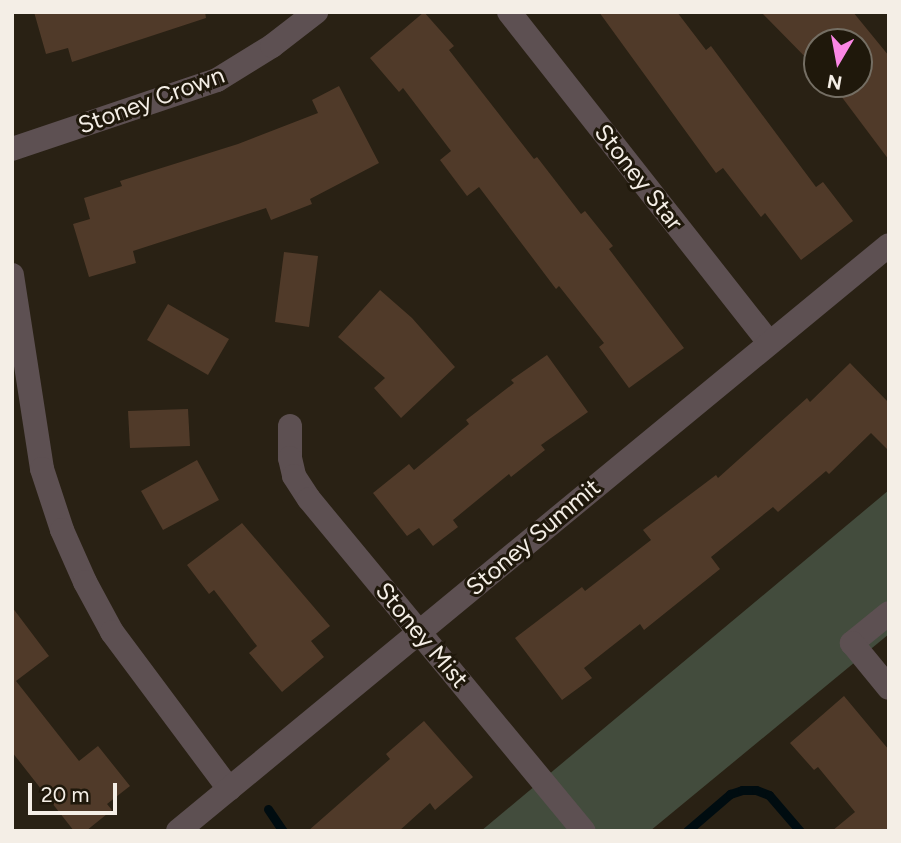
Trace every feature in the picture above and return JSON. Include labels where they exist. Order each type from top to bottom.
[{"type":"street","name":"Stoney Crown","points":[[12,149],[217,80],[272,46],[316,12]]},
{"type":"street","name":"Stoney Star","points":[[509,12],[769,342]]},
{"type":"street","name":"Stoney Summit","points":[[178,831],[889,245]]},
{"type":"street","points":[[12,275],[42,469],[62,530],[85,582],[112,632],[229,789]]},
{"type":"street","name":"Stoney Mist","points":[[290,426],[290,458],[294,476],[309,499],[584,831]]},
{"type":"street","points":[[889,613],[852,643],[889,688]]},
{"type":"green space","points":[[889,490],[889,634],[650,831],[481,831]]},
{"type":"building","points":[[34,12],[205,12],[206,18],[72,62],[68,48],[46,54]]},
{"type":"building","points":[[424,12],[454,46],[449,50],[534,159],[537,157],[581,214],[585,211],[613,246],[609,249],[684,348],[629,388],[599,347],[604,343],[559,286],[556,289],[479,187],[467,196],[440,160],[451,151],[403,88],[399,92],[370,58]]},
{"type":"building","points":[[599,12],[677,12],[706,50],[711,46],[816,187],[823,182],[853,221],[801,260],[765,213],[761,217],[723,168],[716,173]]},
{"type":"building","points":[[761,12],[853,12],[866,28],[803,28],[803,55]]},
{"type":"building","points":[[873,36],[889,56],[889,160],[842,98],[873,98]]},
{"type":"building","points":[[339,86],[379,163],[310,199],[312,204],[271,220],[266,208],[133,251],[136,263],[89,277],[73,224],[90,219],[84,198],[122,186],[120,181],[238,144],[318,113],[312,100]]},
{"type":"building","points":[[284,252],[318,256],[309,327],[275,322]]},
{"type":"building","points":[[380,290],[412,318],[455,367],[401,418],[374,388],[385,378],[338,337]]},
{"type":"building","points":[[168,304],[229,339],[208,375],[147,340]]},
{"type":"building","points":[[547,355],[588,412],[541,445],[545,450],[511,477],[509,474],[453,520],[458,527],[433,546],[419,528],[407,536],[373,493],[409,464],[414,470],[469,424],[466,420],[514,383],[511,380]]},
{"type":"building","points":[[850,363],[889,403],[889,451],[871,433],[829,474],[826,471],[778,512],[773,507],[711,557],[720,569],[644,630],[640,624],[584,668],[592,678],[562,700],[515,638],[582,587],[585,591],[651,540],[643,530],[716,475],[718,478],[807,398],[810,402]]},
{"type":"building","points":[[188,409],[190,446],[130,448],[128,411]]},
{"type":"building","points":[[197,460],[219,500],[163,530],[141,491]]},
{"type":"building","points":[[242,523],[330,626],[311,641],[324,657],[282,692],[249,653],[257,646],[214,590],[209,594],[187,565]]},
{"type":"building","points":[[12,607],[49,656],[16,681],[79,761],[98,746],[130,786],[107,804],[112,810],[86,831],[74,831],[12,752]]},
{"type":"building","points":[[844,696],[889,750],[889,831],[832,831],[855,812],[818,767],[814,770],[790,743]]},
{"type":"building","points":[[424,721],[473,777],[435,810],[430,803],[399,831],[308,831],[390,759],[386,754]]},
{"type":"waterway","points":[[687,831],[730,794],[742,790],[756,790],[769,795],[800,831]]},
{"type":"waterway","points":[[268,809],[283,831]]}]
